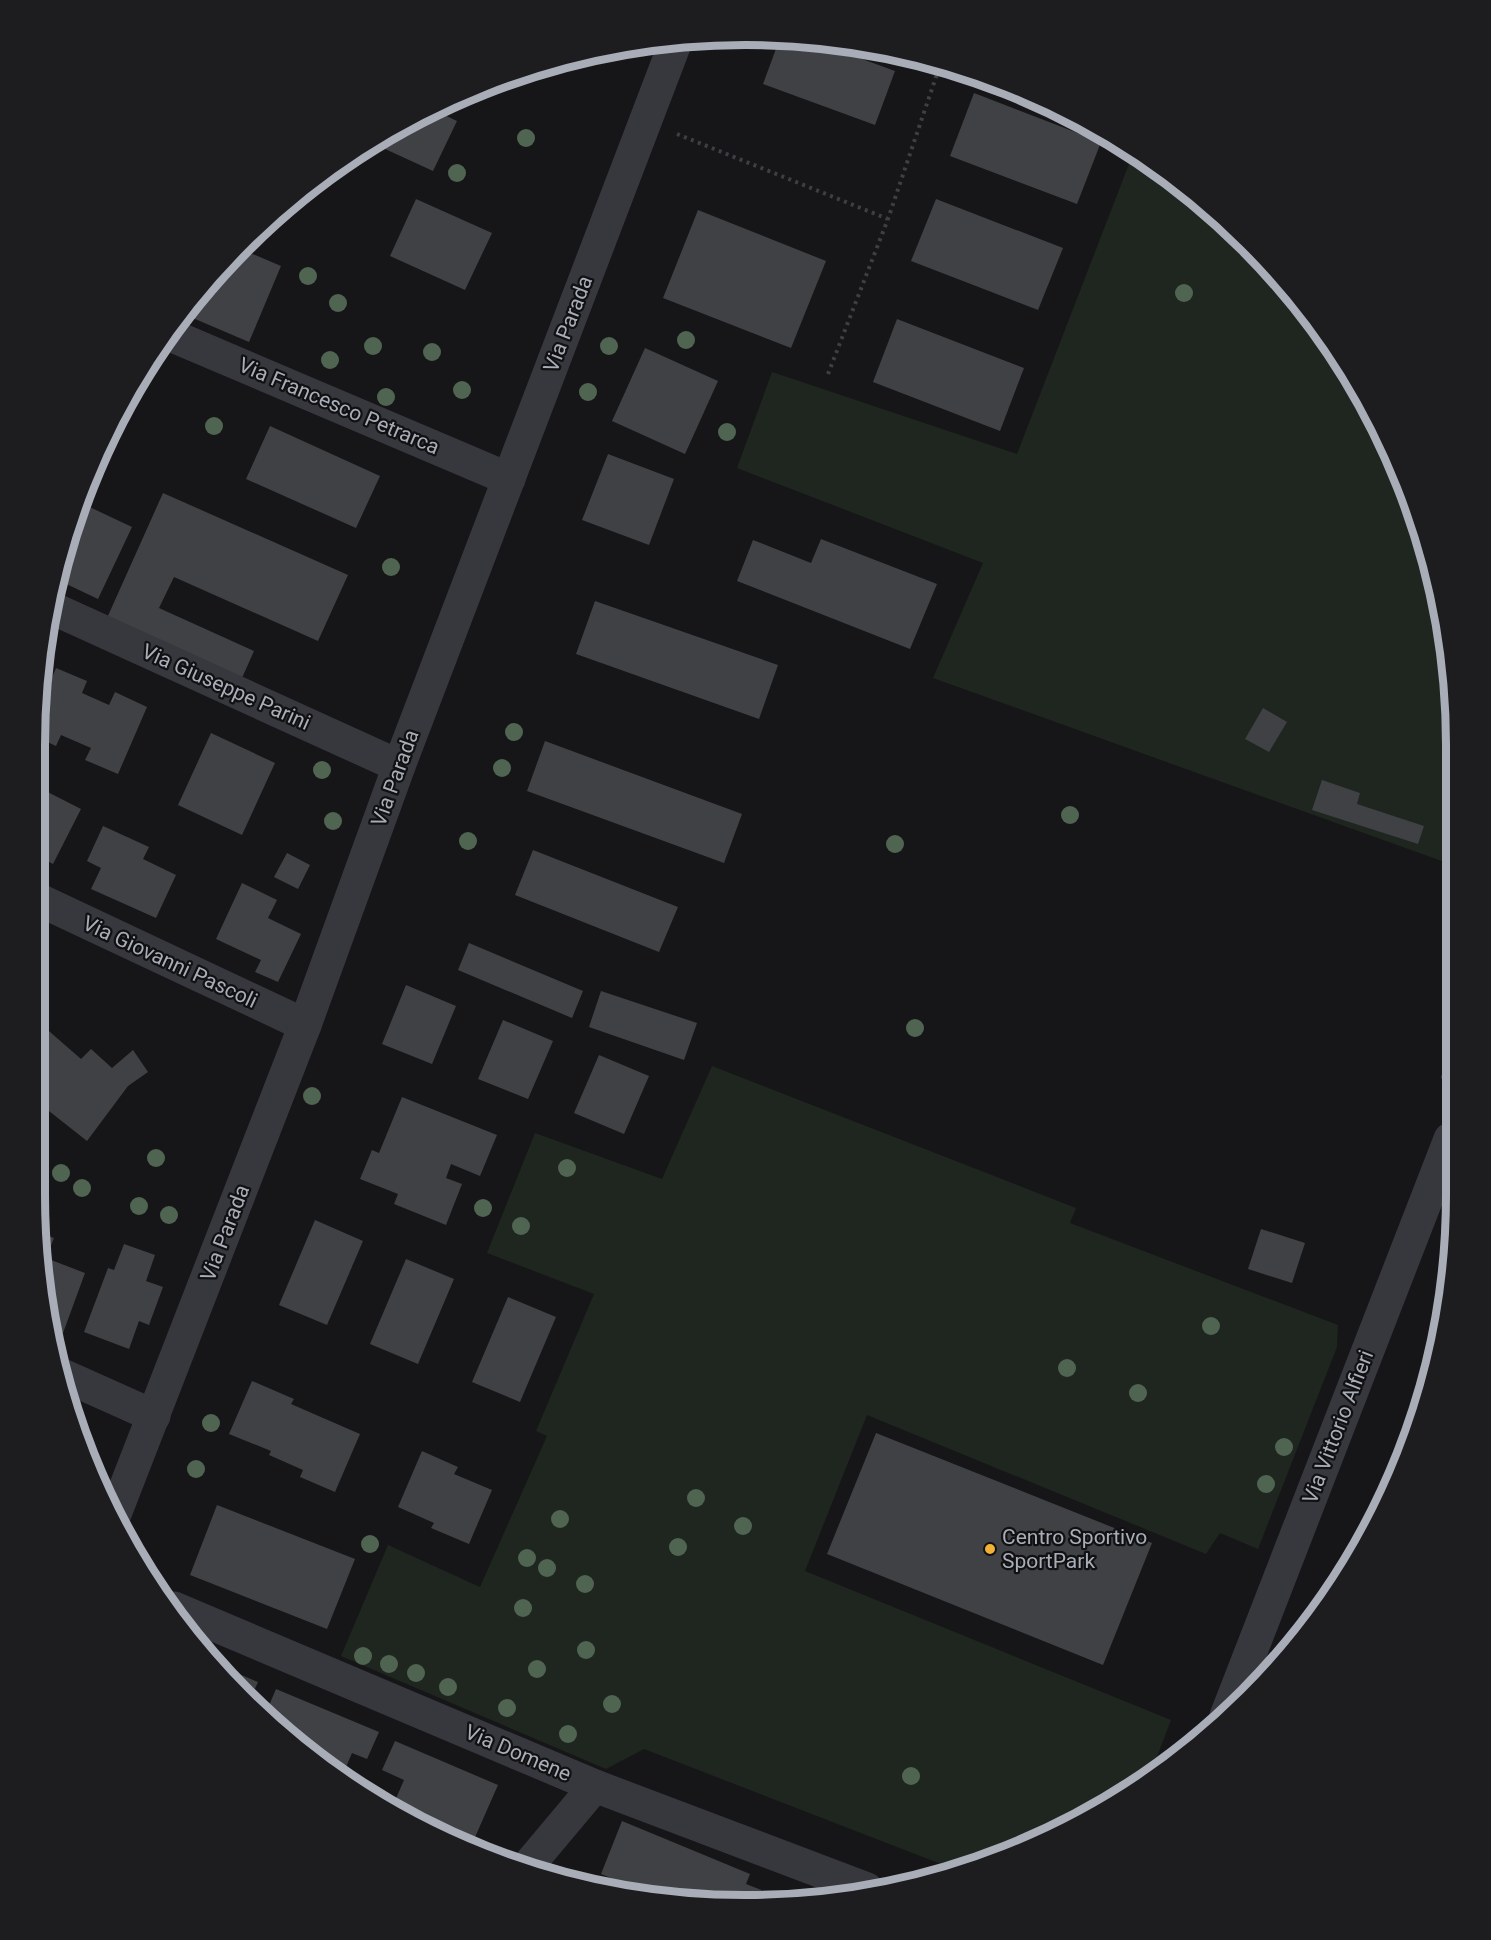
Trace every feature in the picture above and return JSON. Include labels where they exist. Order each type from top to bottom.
[{"type":"street","name":"Via Parada","points":[[118,1506],[304,1026],[399,766],[673,49]]},
{"type":"street","name":"Via Francesco Petrarca","points":[[176,338],[509,479]]},
{"type":"street","name":"Via Giuseppe Parini","points":[[58,611],[399,766]]},
{"type":"street","name":"Via Giovanni Pascoli","points":[[45,903],[304,1026]]},
{"type":"street","name":"Via Vittorio Alfieri","points":[[1233,1697],[1446,1149]]},
{"type":"street","points":[[70,1378],[154,1416]]},
{"type":"street","name":"Via Domene","points":[[183,1612],[595,1786],[858,1886]]},
{"type":"street","points":[[531,1861],[595,1786]]},
{"type":"path","points":[[828,374],[888,219],[938,72]]},
{"type":"path","points":[[646,121],[888,219]]},
{"type":"path","points":[[1446,1064],[1443,1075],[1446,1102]]},
{"type":"shaded area","points":[[1130,160],[1207,219],[1241,250],[1272,284],[1328,356],[1352,395],[1393,477],[1422,564],[1433,609],[1440,654],[1445,700],[1446,863],[933,678],[983,563],[737,468],[772,372],[1017,454]]},
{"type":"shaded area","points":[[712,1066],[1076,1208],[1070,1223],[1338,1325],[1337,1347],[1258,1549],[1220,1533],[1206,1554],[867,1415],[805,1571],[1171,1720],[1155,1762],[1096,1801],[1055,1823],[1014,1842],[945,1866],[644,1749],[606,1769],[341,1656],[388,1545],[480,1587],[547,1436],[536,1431],[594,1294],[487,1253],[535,1133],[662,1179]]},
{"type":"building","points":[[777,46],[843,52],[895,71],[875,125],[763,84]]},
{"type":"building","points":[[974,93],[1101,142],[1077,204],[950,156]]},
{"type":"building","points":[[442,114],[457,121],[433,171],[381,147]]},
{"type":"building","points":[[416,199],[492,233],[465,290],[390,256]]},
{"type":"building","points":[[936,199],[1063,248],[1038,310],[911,261]]},
{"type":"building","points":[[698,210],[826,261],[791,348],[663,298]]},
{"type":"building","points":[[248,252],[281,266],[249,342],[191,317]]},
{"type":"building","points":[[897,319],[1024,368],[1000,431],[873,382]]},
{"type":"building","points":[[645,348],[718,381],[685,454],[612,421]]},
{"type":"building","points":[[270,426],[380,476],[356,528],[246,479]]},
{"type":"building","points":[[608,454],[674,479],[649,545],[582,520]]},
{"type":"building","points":[[163,493],[348,575],[318,641],[174,577],[159,608],[254,651],[242,678],[107,618]]},
{"type":"building","points":[[87,506],[132,527],[98,599],[64,583]]},
{"type":"building","points":[[821,539],[937,584],[910,649],[737,581],[753,540],[811,563]]},
{"type":"building","points":[[595,601],[778,665],[759,719],[576,654]]},
{"type":"building","points":[[56,668],[87,681],[82,693],[109,705],[115,692],[147,707],[118,774],[85,760],[91,748],[61,735],[56,746],[45,741],[47,689]]},
{"type":"building","points":[[1263,708],[1287,722],[1269,752],[1245,739]]},
{"type":"building","points":[[211,733],[275,763],[242,835],[178,805]]},
{"type":"building","points":[[545,741],[742,814],[724,863],[527,791]]},
{"type":"building","points":[[1322,780],[1360,793],[1357,804],[1424,826],[1418,844],[1312,810]]},
{"type":"building","points":[[45,791],[81,809],[53,864],[45,860]]},
{"type":"building","points":[[103,826],[149,847],[143,859],[176,875],[156,918],[91,889],[101,868],[87,861]]},
{"type":"building","points":[[533,850],[678,907],[659,952],[515,895]]},
{"type":"building","points":[[287,853],[310,865],[298,889],[274,877]]},
{"type":"building","points":[[242,883],[277,900],[268,918],[301,934],[278,982],[255,972],[261,960],[216,939]]},
{"type":"building","points":[[469,943],[583,991],[572,1018],[458,970]]},
{"type":"building","points":[[406,985],[456,1006],[432,1064],[382,1044]]},
{"type":"building","points":[[601,991],[697,1023],[684,1060],[589,1027]]},
{"type":"building","points":[[503,1020],[553,1041],[528,1099],[478,1079]]},
{"type":"building","points":[[45,1028],[81,1059],[91,1049],[112,1068],[133,1050],[148,1072],[128,1086],[87,1141],[45,1108]]},
{"type":"building","points":[[599,1055],[649,1076],[624,1134],[574,1113]]},
{"type":"building","points":[[402,1097],[497,1135],[480,1176],[451,1164],[446,1178],[462,1184],[446,1225],[394,1204],[398,1194],[360,1179],[372,1150],[379,1153]]},
{"type":"building","points":[[315,1220],[363,1241],[327,1325],[279,1305]]},
{"type":"building","points":[[1261,1229],[1305,1243],[1292,1283],[1248,1269]]},
{"type":"building","points":[[46,1235],[54,1238],[48,1254]]},
{"type":"building","points":[[124,1244],[155,1255],[146,1281],[163,1287],[149,1325],[139,1321],[129,1349],[84,1332],[108,1268],[114,1270]]},
{"type":"building","points":[[48,1259],[85,1273],[63,1333],[58,1331]]},
{"type":"building","points":[[406,1259],[454,1279],[418,1364],[370,1344]]},
{"type":"building","points":[[508,1297],[556,1317],[520,1402],[472,1382]]},
{"type":"building","points":[[252,1381],[294,1399],[291,1404],[360,1434],[335,1492],[300,1477],[303,1470],[269,1455],[271,1451],[229,1434]]},
{"type":"building","name":"Centro Sportivo SportPark","points":[[876,1433],[1152,1543],[1103,1665],[827,1554]]},
{"type":"building","points":[[422,1451],[458,1467],[454,1474],[492,1490],[469,1544],[431,1528],[434,1523],[398,1507]]},
{"type":"building","points":[[217,1505],[355,1559],[327,1629],[190,1575]]},
{"type":"building","points":[[233,1671],[258,1682],[253,1693]]},
{"type":"building","points":[[276,1689],[379,1732],[367,1759],[352,1753],[345,1769],[268,1707]]},
{"type":"building","points":[[395,1741],[498,1785],[474,1840],[395,1801],[404,1780],[382,1770]]},
{"type":"building","points":[[622,1821],[750,1874],[746,1884],[773,1894],[700,1894],[654,1889],[628,1885],[601,1874]]},
{"type":"place","name":"Centro Sportivo SportPark","points":[[990,1549]]}]
